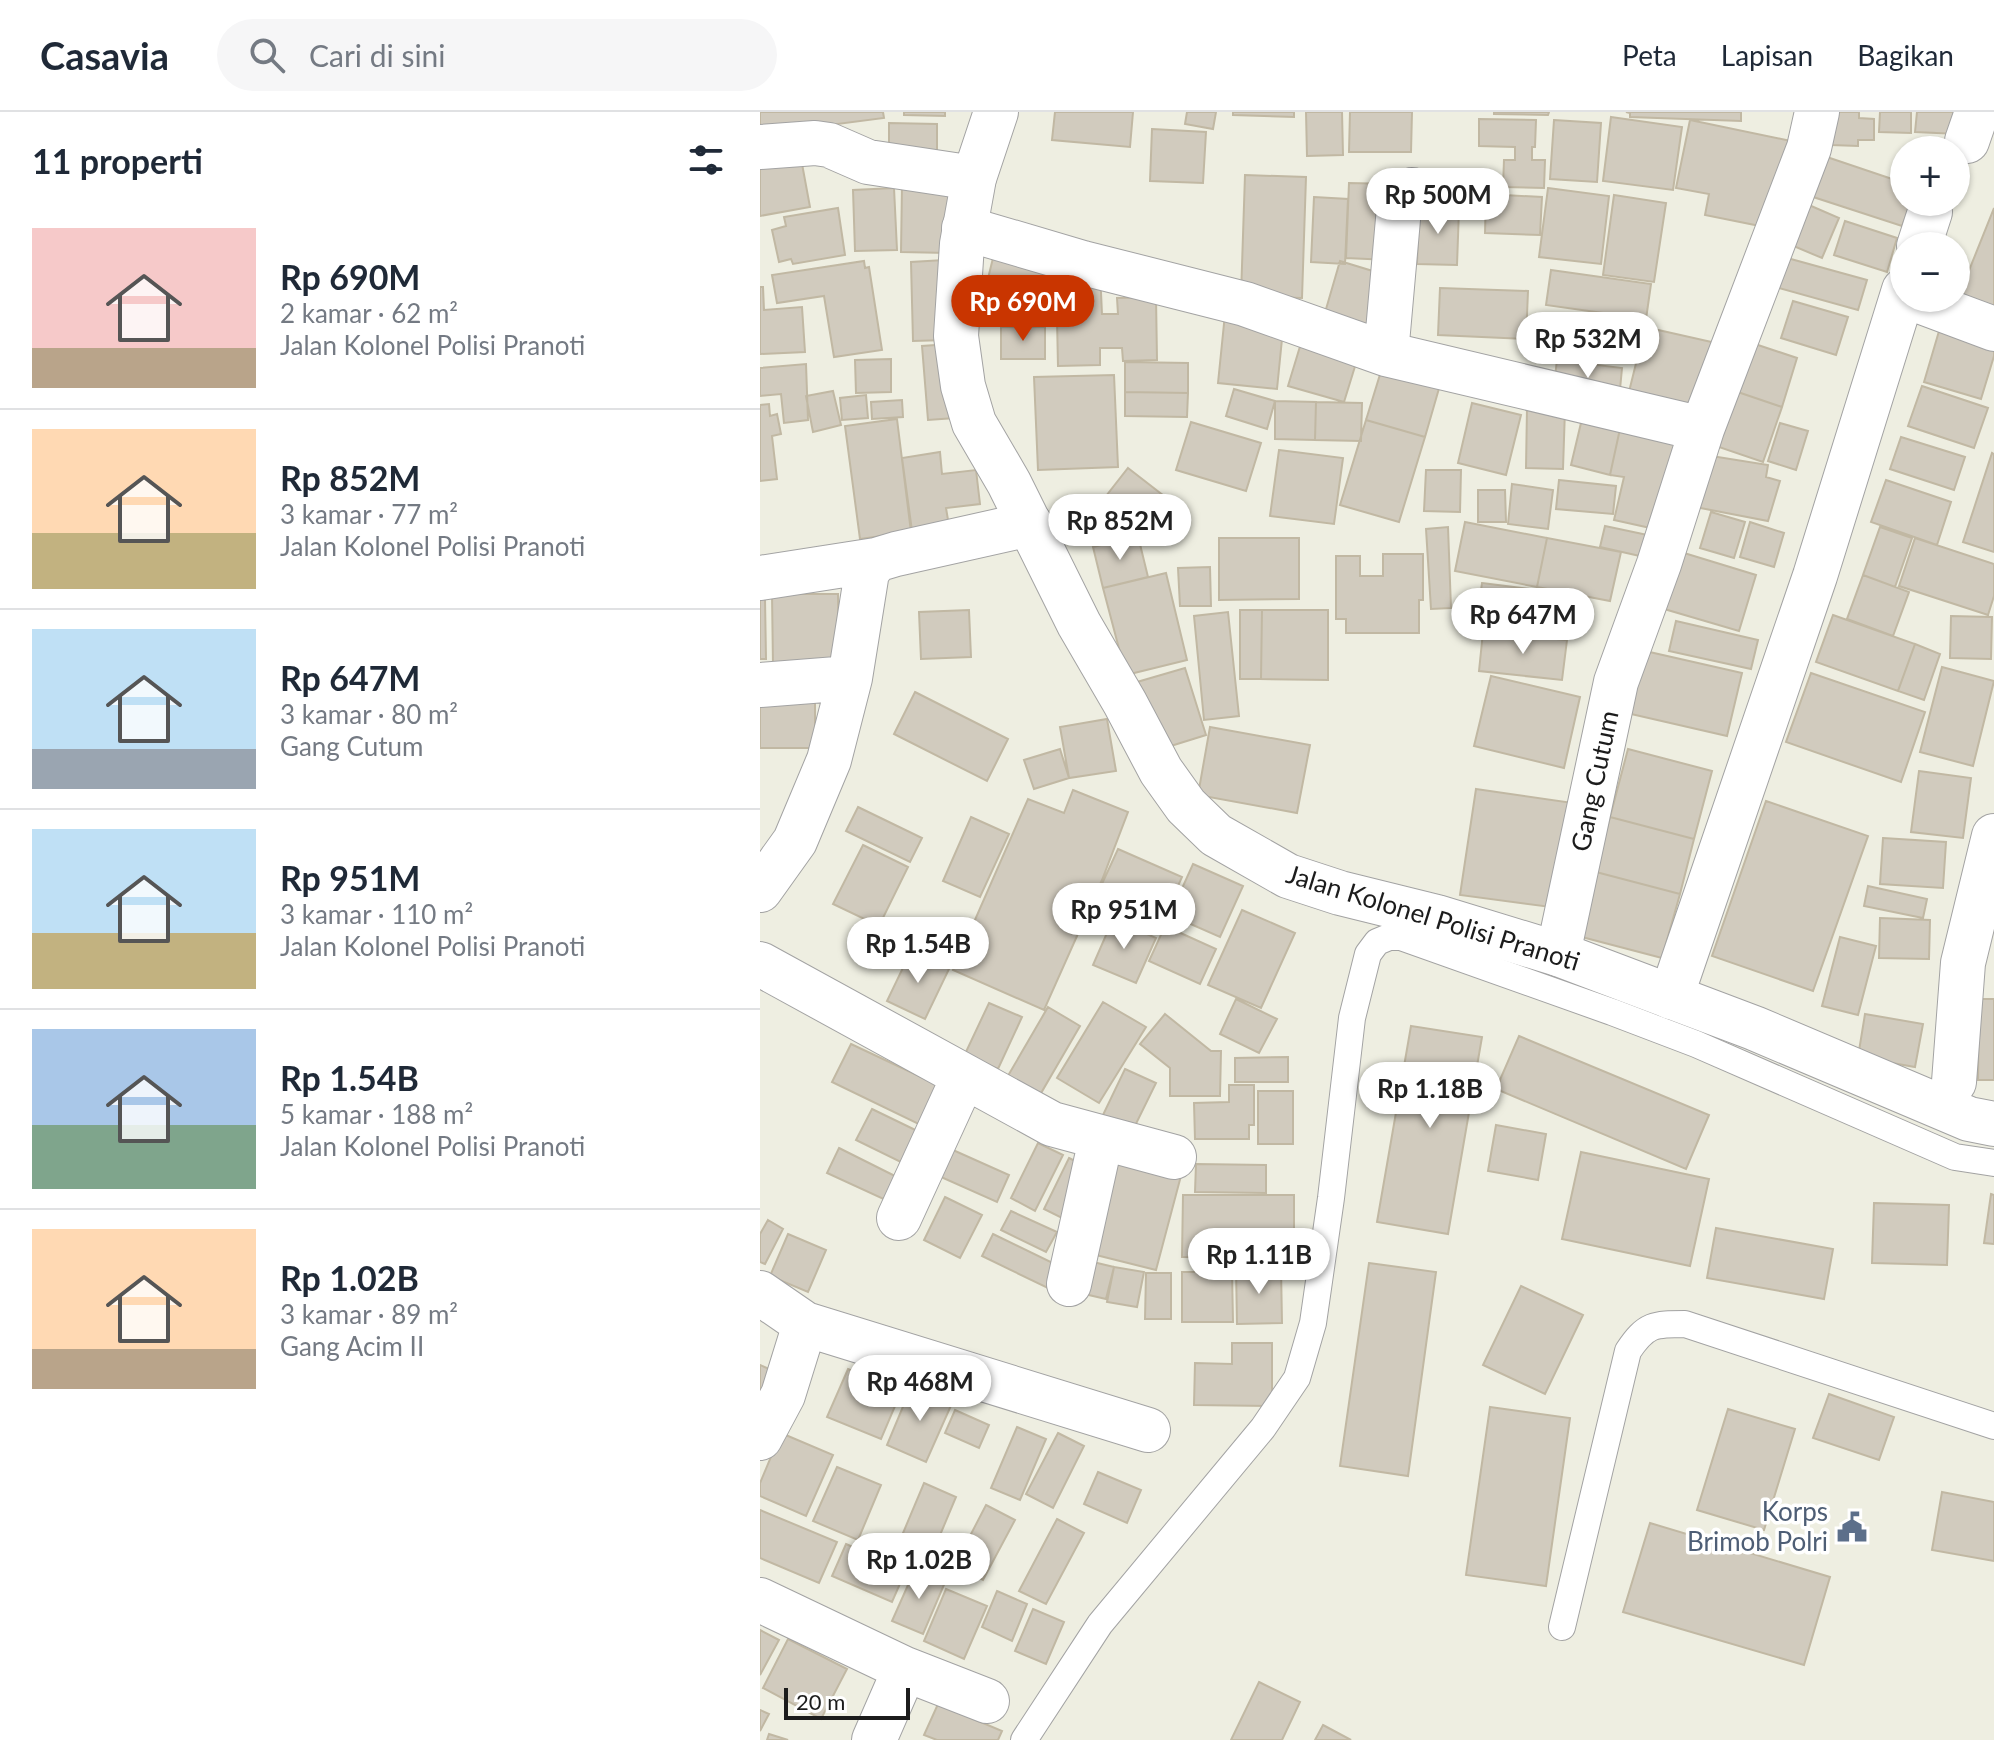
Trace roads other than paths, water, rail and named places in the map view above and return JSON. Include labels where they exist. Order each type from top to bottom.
[{"type":"street","name":"Jalan Kolonel Polisi Pranoti","points":[[996,112],[974,178],[964,228],[956,336],[963,386],[974,423],[1030,524],[1079,624],[1161,771],[1186,806],[1216,835],[1288,876],[1558,954],[1754,1028],[1969,1119],[1994,1124]]},
{"type":"street","name":"Gang Cutum","points":[[1558,954],[1616,682],[1659,564],[1702,429],[1809,148],[1817,112]]},
{"type":"street","points":[[760,147],[802,143],[829,145],[868,162],[974,178]]},
{"type":"street","points":[[1386,354],[1399,208],[1412,190]]},
{"type":"street","points":[[964,228],[1083,263],[1245,304],[1386,354],[1702,429]]},
{"type":"street","points":[[1671,997],[1815,576],[1900,312]]},
{"type":"street","points":[[1950,312],[1994,329]]},
{"type":"street","points":[[760,578],[876,560],[1030,524]]},
{"type":"street","points":[[760,890],[795,841],[829,760],[850,678],[867,572],[876,560]]},
{"type":"street","points":[[760,685],[850,678]]},
{"type":"street","points":[[1954,1082],[1978,962],[1994,836]]},
{"type":"street","points":[[760,964],[1052,1124],[1174,1157]]},
{"type":"street","points":[[899,1218],[964,1076]]},
{"type":"street","points":[[1069,1284],[1101,1139]]},
{"type":"street","points":[[760,1293],[805,1324],[1148,1430]]},
{"type":"street","points":[[760,1438],[783,1395],[805,1324]]},
{"type":"street","points":[[760,1600],[905,1669],[987,1701]]},
{"type":"street","points":[[874,1740],[905,1669]]},
{"type":"lane","points":[[1025,1740],[1100,1624],[1263,1428],[1297,1378],[1306,1354],[1315,1307],[1352,1018],[1368,954],[1377,942],[1389,937],[1401,937],[1612,1012],[1696,1044],[1955,1157],[1994,1163]]},
{"type":"lane","points":[[1562,1627],[1628,1351],[1639,1333],[1659,1324],[1685,1324],[1925,1406],[1994,1426]]},
{"type":"place","name":"Korps Brimob Polri","points":[[1852,1527]]}]
